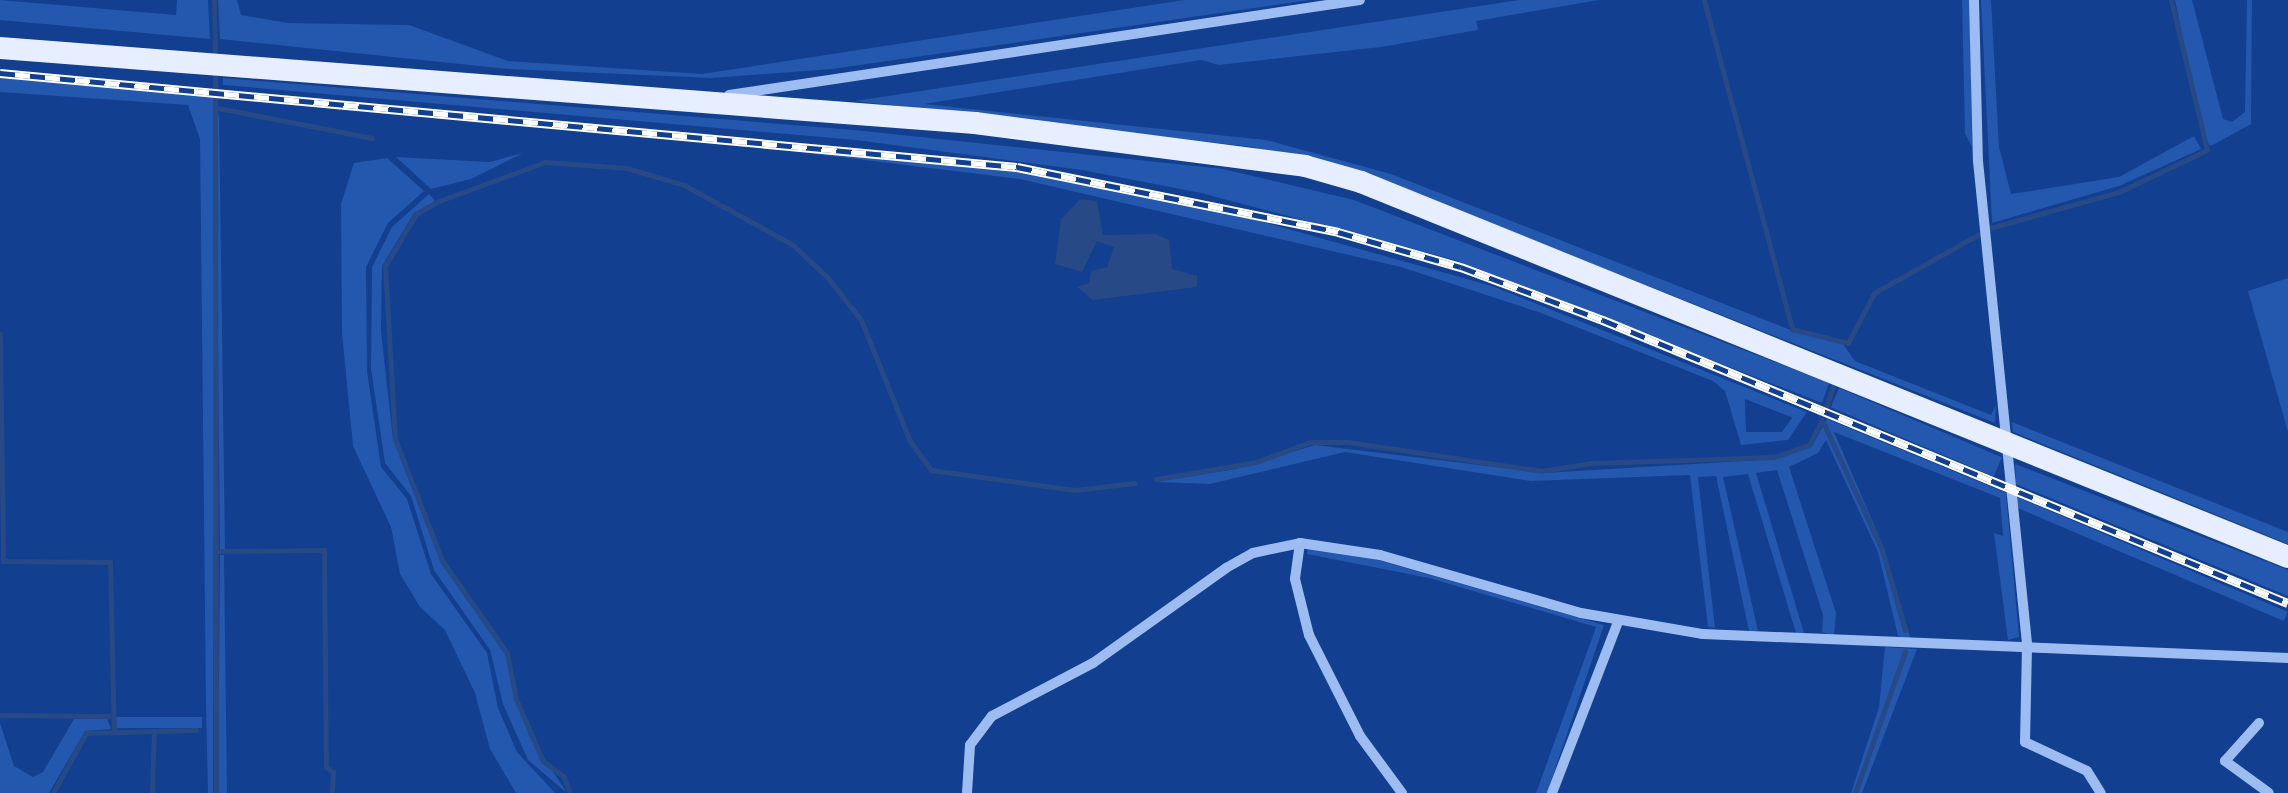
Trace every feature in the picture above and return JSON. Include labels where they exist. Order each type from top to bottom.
[{"type":"main road","points":[[0,48],[975,122],[1305,166],[1361,182],[2288,557]]},
{"type":"street","points":[[684,102],[1360,0]]},
{"type":"street","points":[[1974,0],[1978,162],[2003,442],[2027,647],[2024,742],[2087,771],[2101,793]]},
{"type":"street","points":[[967,793],[970,745],[992,716],[1093,663],[1226,568],[1253,553],[1300,543],[1380,555],[1618,622],[1743,637],[2288,658]]},
{"type":"street","points":[[1300,543],[1295,579],[1309,636],[1360,736],[1402,793]]},
{"type":"street","points":[[1552,793],[1618,622]]},
{"type":"street","points":[[2260,723],[2225,761],[2269,793]]},
{"type":"shaded area","points":[[0,0],[176,15],[177,0],[208,0],[210,39],[0,20]]},
{"type":"shaded area","points":[[218,0],[237,0],[241,15],[288,23],[409,25],[508,61],[702,74],[1184,0],[1310,0],[832,69],[712,78],[508,69],[220,39]]},
{"type":"shaded area","points":[[1519,0],[1599,0],[1476,21],[1478,30],[1381,47],[1219,65],[1201,60],[924,104],[1266,140],[1391,174],[1796,332],[1843,344],[1855,361],[1991,415],[1996,405],[1995,423],[1370,176],[1252,147],[855,101]]},
{"type":"shaded area","points":[[1962,0],[1970,0],[1972,147],[1965,134]]},
{"type":"shaded area","points":[[1981,0],[1991,0],[1999,147],[2011,194],[2119,177],[2194,136],[2201,149],[2119,186],[1992,223]]},
{"type":"shaded area","points":[[2175,0],[2192,0],[2223,119],[2232,122],[2245,112],[2247,0],[2252,0],[2251,124],[2211,146],[2204,140]]},
{"type":"shaded area","points":[[0,77],[215,96],[213,793],[208,793],[206,707],[200,139],[188,105],[0,92]]},
{"type":"shaded area","points":[[223,78],[854,130],[1223,169],[1354,200],[1829,383],[1822,403],[1455,260],[1201,193],[1082,170],[856,140],[223,85]]},
{"type":"shaded area","points":[[219,112],[225,549],[220,549],[216,130]]},
{"type":"shaded area","points":[[683,138],[1018,171],[1238,215],[1492,286],[1807,412],[1788,440],[1741,445],[1725,391],[1713,381],[1541,313],[1401,267],[1020,179]],"holes":[[[1745,399],[1792,418],[1782,432],[1746,432]]]},
{"type":"shaded area","points":[[523,153],[471,179],[431,189],[396,157],[490,162]]},
{"type":"shaded area","points":[[387,158],[424,191],[388,223],[366,267],[367,371],[381,467],[407,499],[431,574],[487,653],[498,708],[517,752],[555,793],[516,793],[490,749],[475,693],[445,630],[420,607],[400,574],[391,527],[353,446],[342,333],[341,204],[354,163]]},
{"type":"shaded area","points":[[429,194],[435,201],[414,213],[382,266],[381,331],[393,439],[441,563],[505,654],[529,735],[567,793],[528,760],[503,704],[490,650],[434,570],[411,496],[385,463],[371,369],[372,267],[392,227]]},
{"type":"shaded area","points":[[1080,199],[1097,201],[1103,235],[1156,234],[1169,240],[1172,269],[1197,276],[1197,287],[1093,300],[1077,287],[1089,283],[1091,271],[1107,267],[1114,247],[1097,241],[1082,272],[1055,264],[1061,219]]},
{"type":"shaded area","points":[[2288,278],[2288,432],[2248,291]]},
{"type":"shaded area","points":[[1839,388],[2002,457],[1994,476],[1831,407]]},
{"type":"shaded area","points":[[1827,419],[2006,493],[2019,637],[2008,640],[1994,533],[2003,536],[2000,498],[1834,432],[1884,548],[1911,640],[1898,636],[1878,552],[1826,440],[1818,453],[1789,467],[1836,613],[1834,636],[1822,632],[1823,615],[1777,470],[1756,473],[1804,633],[1796,633],[1748,474],[1723,477],[1758,631],[1749,631],[1716,476],[1698,477],[1715,628],[1708,627],[1690,475],[1531,481],[1345,452],[1210,484],[1156,482],[1236,469],[1315,445],[1544,473],[1776,459],[1812,446]]},
{"type":"shaded area","points":[[2012,422],[2288,532],[2288,544],[2013,432]]},
{"type":"shaded area","points":[[2015,464],[2288,570],[2288,596],[2016,484]]},
{"type":"shaded area","points":[[2017,497],[2288,612],[2284,621],[2013,506]]},
{"type":"shaded area","points":[[1308,547],[1336,548],[1604,625],[1547,793],[1536,793],[1596,627],[1429,578],[1307,554]]},
{"type":"shaded area","points":[[220,555],[224,555],[227,793],[218,793]]},
{"type":"shaded area","points":[[1885,647],[1917,649],[1862,793],[1851,793],[1879,707]]},
{"type":"shaded area","points":[[115,717],[202,717],[202,728],[115,728]]},
{"type":"shaded area","points":[[107,718],[111,729],[85,731],[49,793],[0,793],[0,723],[14,766],[33,777],[43,772],[74,719]]},
{"type":"waterway","points":[[214,0],[215,56]]},
{"type":"waterway","points":[[1704,0],[1792,329],[1848,343],[1874,293],[1979,234]]},
{"type":"waterway","points":[[1990,228],[2119,192],[2207,150],[2171,0]]},
{"type":"waterway","points":[[215,72],[216,793]]},
{"type":"waterway","points":[[218,108],[372,138]]},
{"type":"waterway","points":[[570,793],[563,776],[543,761],[516,699],[507,653],[442,560],[395,439],[385,266],[416,214],[439,201],[545,162],[627,168],[684,185],[793,245],[828,278],[861,320],[910,441],[931,470],[1075,490],[1135,483]]},
{"type":"waterway","points":[[0,334],[3,561],[110,562],[114,732]]},
{"type":"waterway","points":[[1826,407],[1833,387]]},
{"type":"waterway","points":[[1822,420],[1882,550],[1905,630]]},
{"type":"waterway","points":[[1156,479],[1256,462],[1310,442],[1348,442],[1541,471],[1591,463],[1774,457],[1809,445],[1822,420]]},
{"type":"waterway","points":[[219,551],[324,550],[326,767],[333,772],[332,793]]},
{"type":"waterway","points":[[1855,793],[1905,652]]},
{"type":"waterway","points":[[0,715],[109,716]]},
{"type":"waterway","points":[[53,793],[86,733],[196,730]]},
{"type":"waterway","points":[[152,793],[154,731]]},
{"type":"railway","points":[[0,73],[1017,167],[1338,232],[1461,267],[1603,320],[2288,603]]}]
